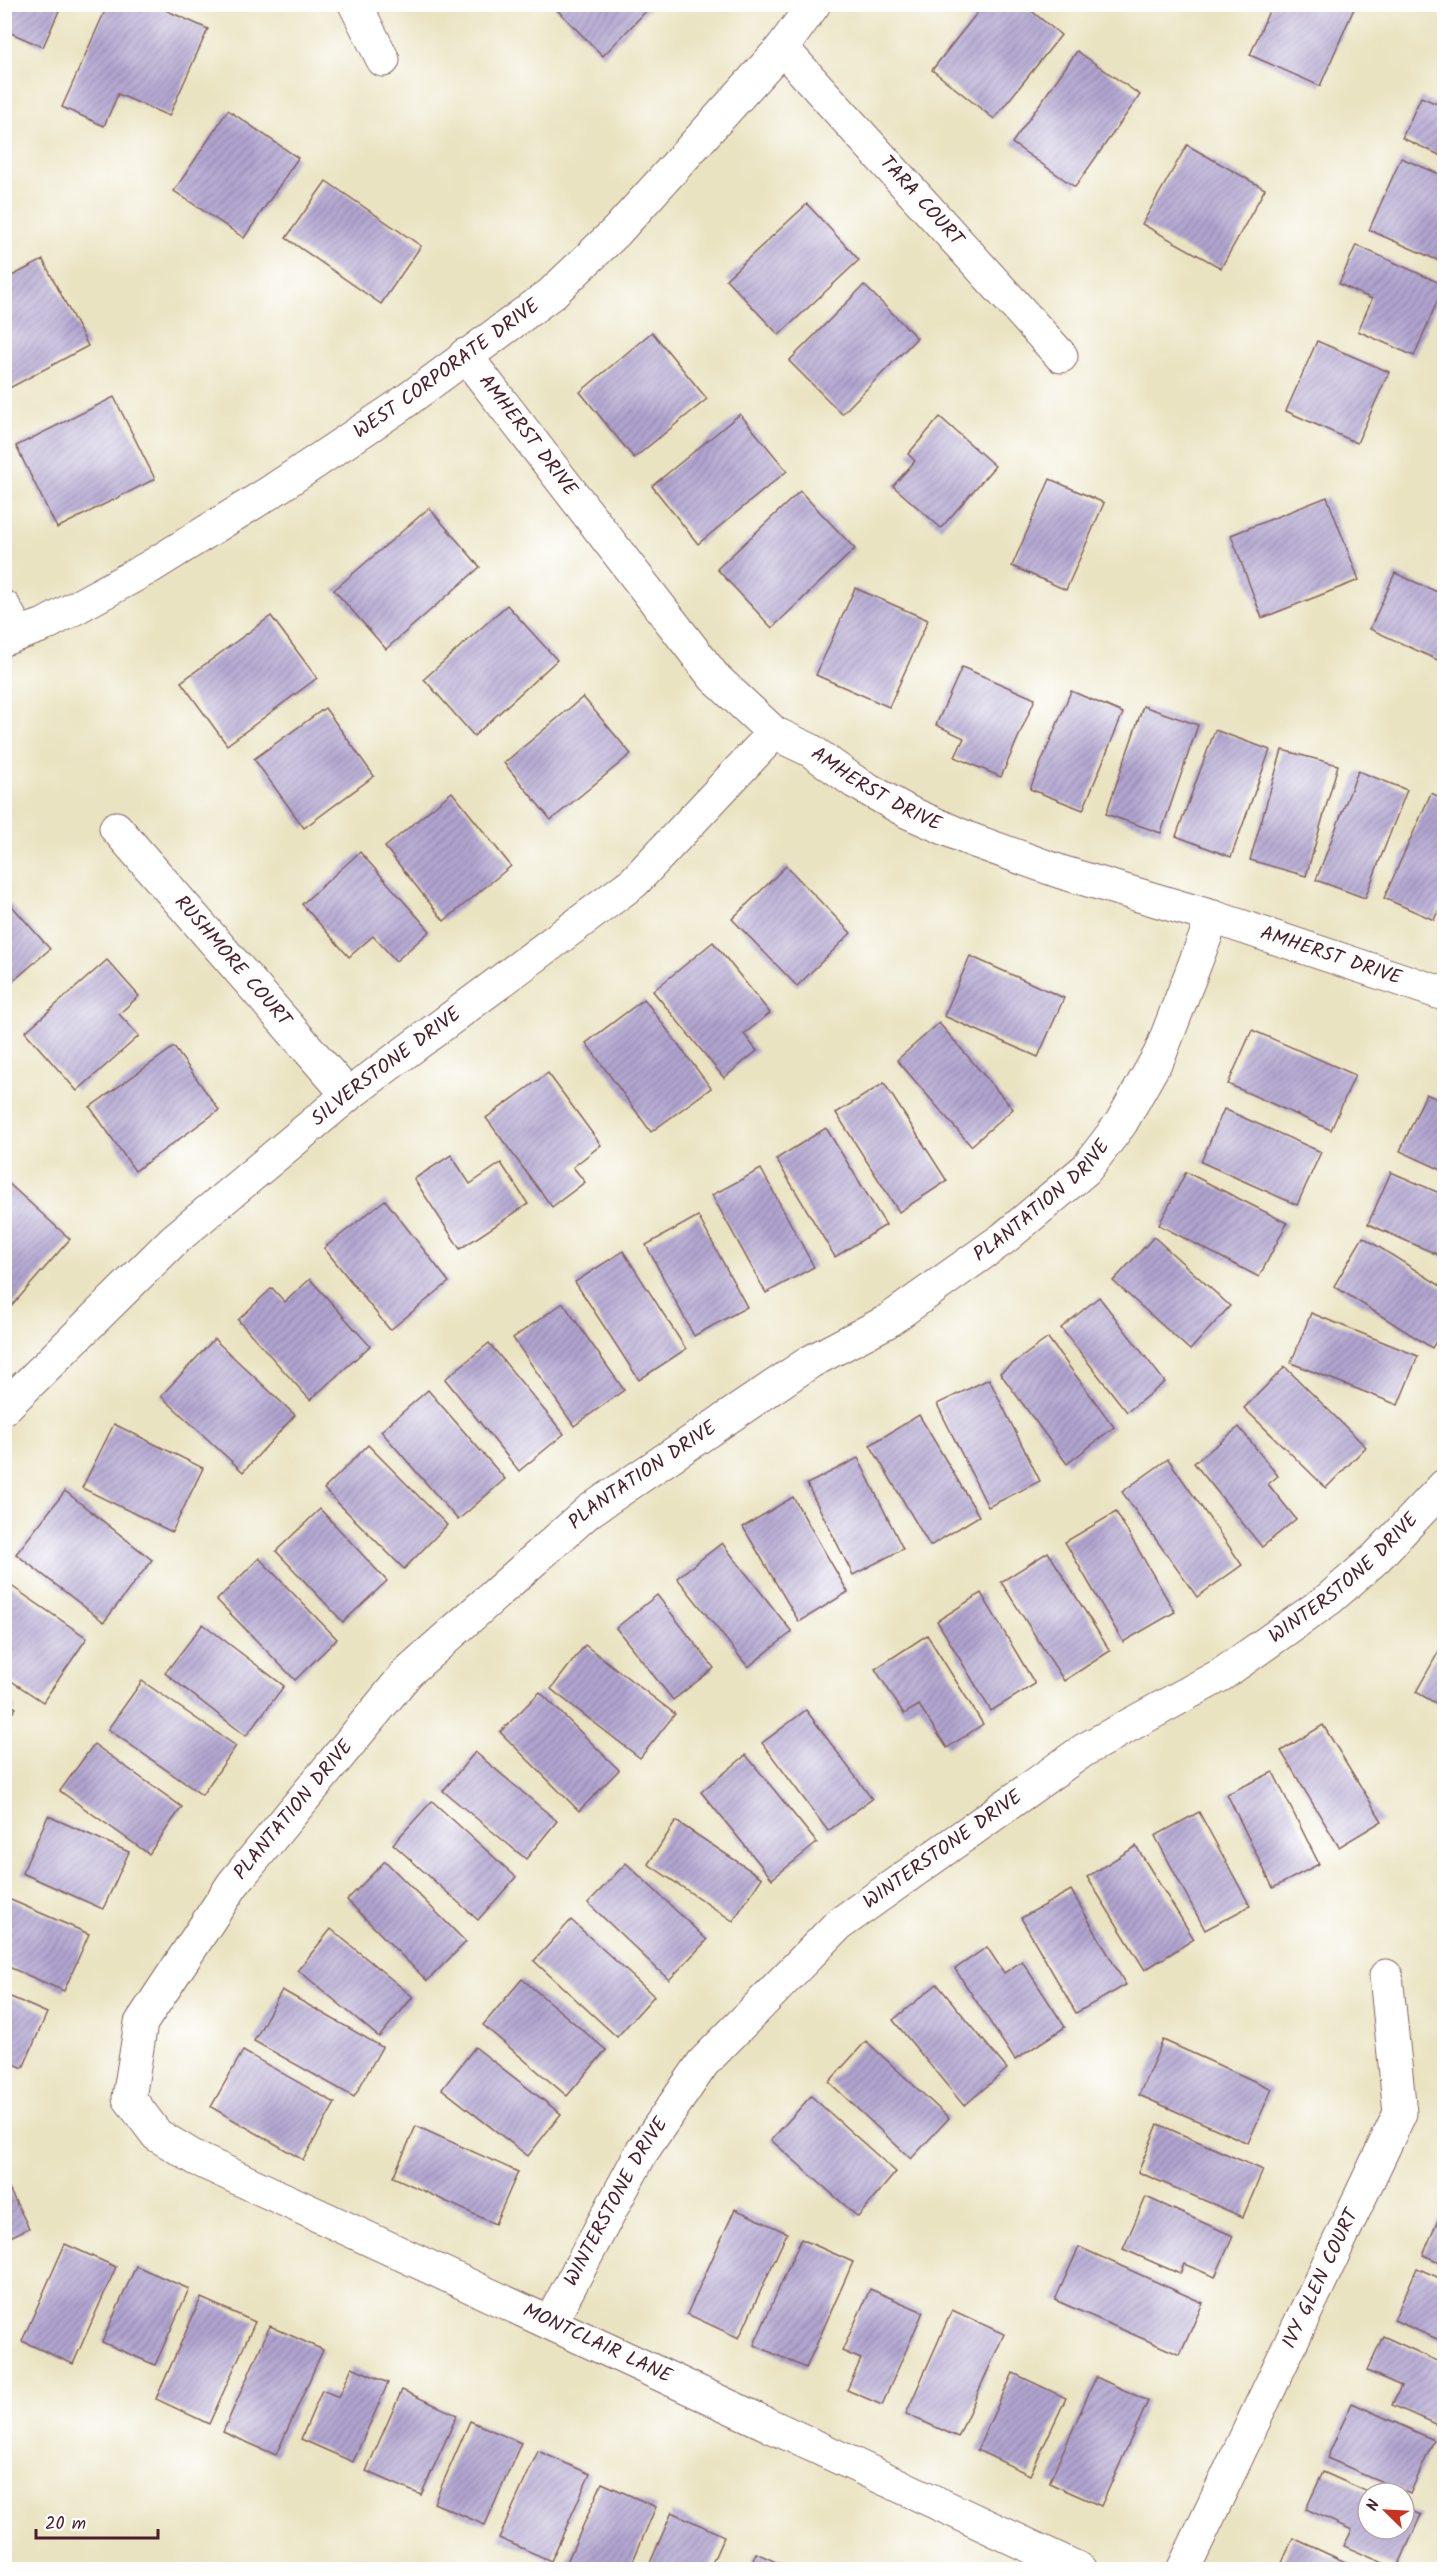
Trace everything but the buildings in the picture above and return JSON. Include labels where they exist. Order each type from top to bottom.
[{"type":"street","points":[[355,4],[383,60]]},
{"type":"street","name":"WEST CORPORATE DRIVE","points":[[9,626],[44,625],[150,567],[272,491],[399,406],[465,355],[551,294],[616,232],[782,48],[814,4]]},
{"type":"street","name":"TARA COURT","points":[[782,48],[1061,356]]},
{"type":"street","name":"AMHERST DRIVE","points":[[465,355],[714,677],[774,733],[810,750],[855,782],[908,812],[969,839],[1061,872],[1213,917],[1444,994]]},
{"type":"street","name":"SILVERSTONE DRIVE","points":[[4,1408],[174,1240],[348,1095],[634,882],[774,733]]},
{"type":"street","name":"RUSHMORE COURT","points":[[116,828],[348,1095]]},
{"type":"street","name":"PLANTATION DRIVE","points":[[129,2098],[141,2023],[232,1884],[408,1672],[589,1511],[810,1362],[886,1322],[1004,1238],[1086,1169],[1121,1123],[1160,1054],[1213,917]]},
{"type":"street","name":"WINTERSTONE DRIVE","points":[[550,2323],[641,2153],[703,2063],[838,1925],[1084,1750],[1221,1675],[1329,1599],[1376,1558],[1444,1486]]},
{"type":"street","name":"IVY GLEN COURT","points":[[1183,2570],[1400,2113],[1386,1976]]},
{"type":"street","name":"MONTCLAIR LANE","points":[[129,2098],[157,2135],[197,2159],[1082,2570]]}]
